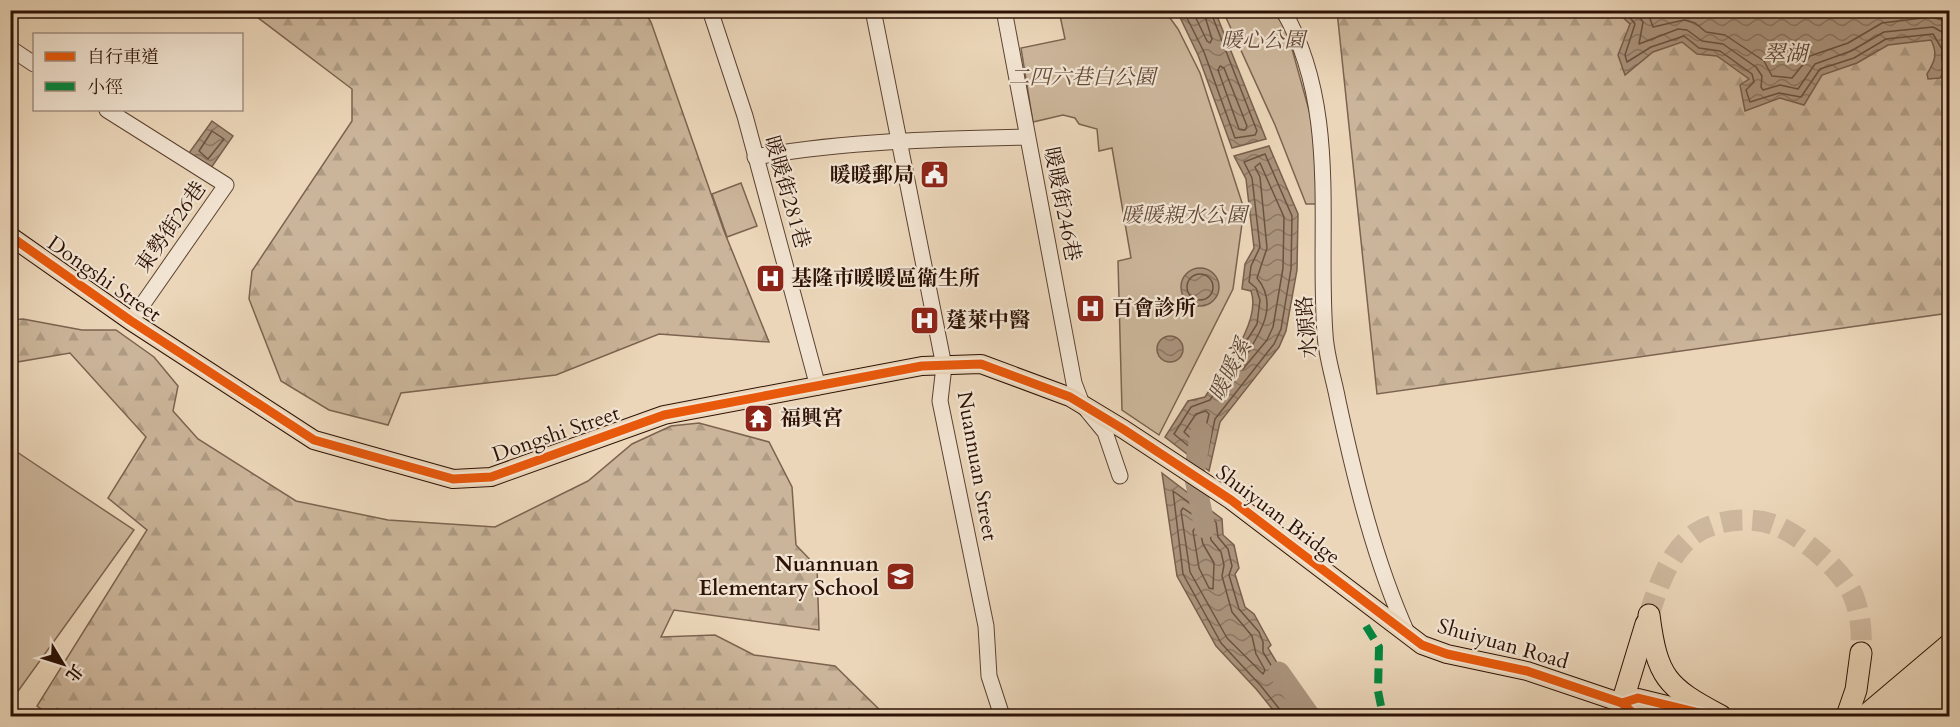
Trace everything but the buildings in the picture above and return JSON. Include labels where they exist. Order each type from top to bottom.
[{"type":"highway","points":[[1622,704],[1649,615],[1653,651],[1664,673],[1682,693],[1721,717]]},
{"type":"highway","points":[[1865,717],[1950,644]]},
{"type":"highway","points":[[1847,717],[1856,690],[1861,653]]},
{"type":"highway","points":[[1877,717],[1950,656]]},
{"type":"highway","points":[[1890,717],[1950,665]]},
{"type":"highway","points":[[1920,717],[1950,690]]},
{"type":"highway","points":[[1937,717],[1950,706]]},
{"type":"main road","name":"Dongshi Street","points":[[10,236],[132,321],[314,440],[453,479],[491,477],[664,415],[922,366],[981,364],[1082,404],[1124,429]]},
{"type":"main road","name":"Shuiyuan Bridge","points":[[1124,429],[1231,500],[1408,635]]},
{"type":"main road","name":"Shuiyuan Road","points":[[1408,635],[1422,645],[1448,654],[1527,671],[1622,704],[1634,714],[1645,717]]},
{"type":"main road","name":"Shuiyuan Road","points":[[1622,704],[1638,698],[1712,717]]},
{"type":"street","name":"暖暖街281巷","points":[[710,10],[745,116],[754,157],[818,387]]},
{"type":"street","name":"Nuannuan Street","points":[[873,10],[897,140],[944,366],[940,401],[986,626],[989,676],[1002,717]]},
{"type":"street","name":"暖暖街246巷","points":[[1004,10],[1074,383],[1082,404]]},
{"type":"street","name":"水源路","points":[[1282,10],[1300,40],[1317,114],[1323,167],[1327,348],[1350,460],[1396,608],[1408,635]]},
{"type":"street","points":[[13,54],[33,64]]},
{"type":"street","name":"東勢街26巷","points":[[109,111],[226,185],[132,321]]},
{"type":"street","points":[[754,157],[793,150],[897,140],[1027,137]]},
{"type":"street","points":[[1082,404],[1106,432],[1120,476]]},
{"type":"green space","points":[[249,11],[644,11],[651,22],[724,231],[769,342],[659,334],[556,375],[401,393],[388,425],[329,410],[281,381],[249,299],[252,271],[352,121],[352,89]]},
{"type":"green space","name":"暖暖親水公園","points":[[1059,11],[1165,11],[1178,29],[1200,73],[1244,209],[1233,289],[1159,435],[1122,410],[1118,261],[1131,258],[1112,148],[1099,151],[1097,129],[1079,124],[1075,118],[1063,115],[1033,122],[1021,48],[1065,39]]},
{"type":"green space","name":"暖心公園","points":[[1223,11],[1274,11],[1287,31],[1317,139],[1317,204],[1306,204],[1275,125]]},
{"type":"green space","points":[[1337,11],[1949,11],[1949,313],[1377,394]]},
{"type":"green space","points":[[741,183],[757,226],[727,237],[712,194]]},
{"type":"green space","points":[[23,319],[82,330],[116,330],[154,357],[178,386],[173,411],[198,439],[296,501],[388,520],[495,527],[588,481],[632,444],[671,426],[699,423],[769,442],[792,487],[796,545],[817,567],[819,630],[674,610],[661,637],[715,635],[754,655],[835,666],[886,716],[51,716],[37,706],[147,530],[108,498],[146,437],[70,353],[11,363],[11,320]]},
{"type":"green space","points":[[11,448],[134,530],[11,701]]},
{"type":"water","points":[[1177,11],[1215,11],[1266,139],[1232,148],[1198,55]]},
{"type":"water","name":"翠湖","points":[[1616,11],[1949,11],[1949,64],[1940,78],[1928,79],[1927,74],[1935,57],[1931,40],[1888,45],[1857,63],[1822,75],[1804,105],[1780,98],[1745,111],[1740,85],[1749,79],[1717,56],[1697,54],[1682,42],[1653,52],[1625,75],[1618,55],[1630,24]]},
{"type":"water","points":[[212,121],[233,136],[211,168],[189,153]]},
{"type":"water","points":[[1269,146],[1298,214],[1297,270],[1286,331],[1279,347],[1220,422],[1209,471],[1165,437],[1188,401],[1205,397],[1246,331],[1253,304],[1251,291],[1242,289],[1245,264],[1254,248],[1246,179],[1234,156]]},
{"type":"water","points":[[1200,268],[1207,269],[1213,274],[1218,280],[1218,294],[1213,300],[1207,305],[1200,306],[1193,305],[1187,300],[1182,294],[1181,287],[1182,280],[1187,274],[1193,269]]},
{"type":"water","points":[[1170,336],[1179,340],[1183,349],[1179,358],[1170,362],[1161,358],[1157,349],[1161,340]]},
{"type":"water","points":[[1162,473],[1222,519],[1223,535],[1234,545],[1239,568],[1235,574],[1245,607],[1254,614],[1271,645],[1268,648],[1309,716],[1278,716],[1216,646],[1177,576]]},
{"type":"waterway","name":"暖暖溪","points":[[1201,432],[1194,474],[1205,528]]},
{"type":"waterway","name":"暖暖溪","points":[[1279,672],[1310,716]]},
{"type":"tunnel","points":[[1649,615],[1670,562],[1676,552],[1692,536],[1721,523],[1744,520],[1765,522],[1785,530],[1820,554],[1848,585],[1856,602],[1859,617],[1861,653]]},
{"type":"marked path","points":[[1366,626],[1379,647],[1378,691],[1383,716]]},
{"type":"cycle path","points":[[10,236],[131,321],[314,440],[453,479],[491,477],[664,415],[922,366],[981,364],[1070,397],[1123,429],[1231,500],[1422,645],[1447,654],[1527,671],[1622,703],[1634,714],[1645,716]]},
{"type":"cycle path","points":[[1622,703],[1638,698],[1712,716]]},
{"type":"place","name":"暖暖郵局","points":[[935,175]]},
{"type":"place","name":"基隆市暖暖區衛生所","points":[[770,278]]},
{"type":"place","name":"百會診所","points":[[1091,308]]},
{"type":"place","name":"蓬萊中醫","points":[[925,320]]},
{"type":"place","name":"福興宮","points":[[759,418]]},
{"type":"place","name":"Nuannuan Elementary School","points":[[900,576]]},
{"type":"park label","name":"二四六巷白公園","points":[[1082,77]]}]
